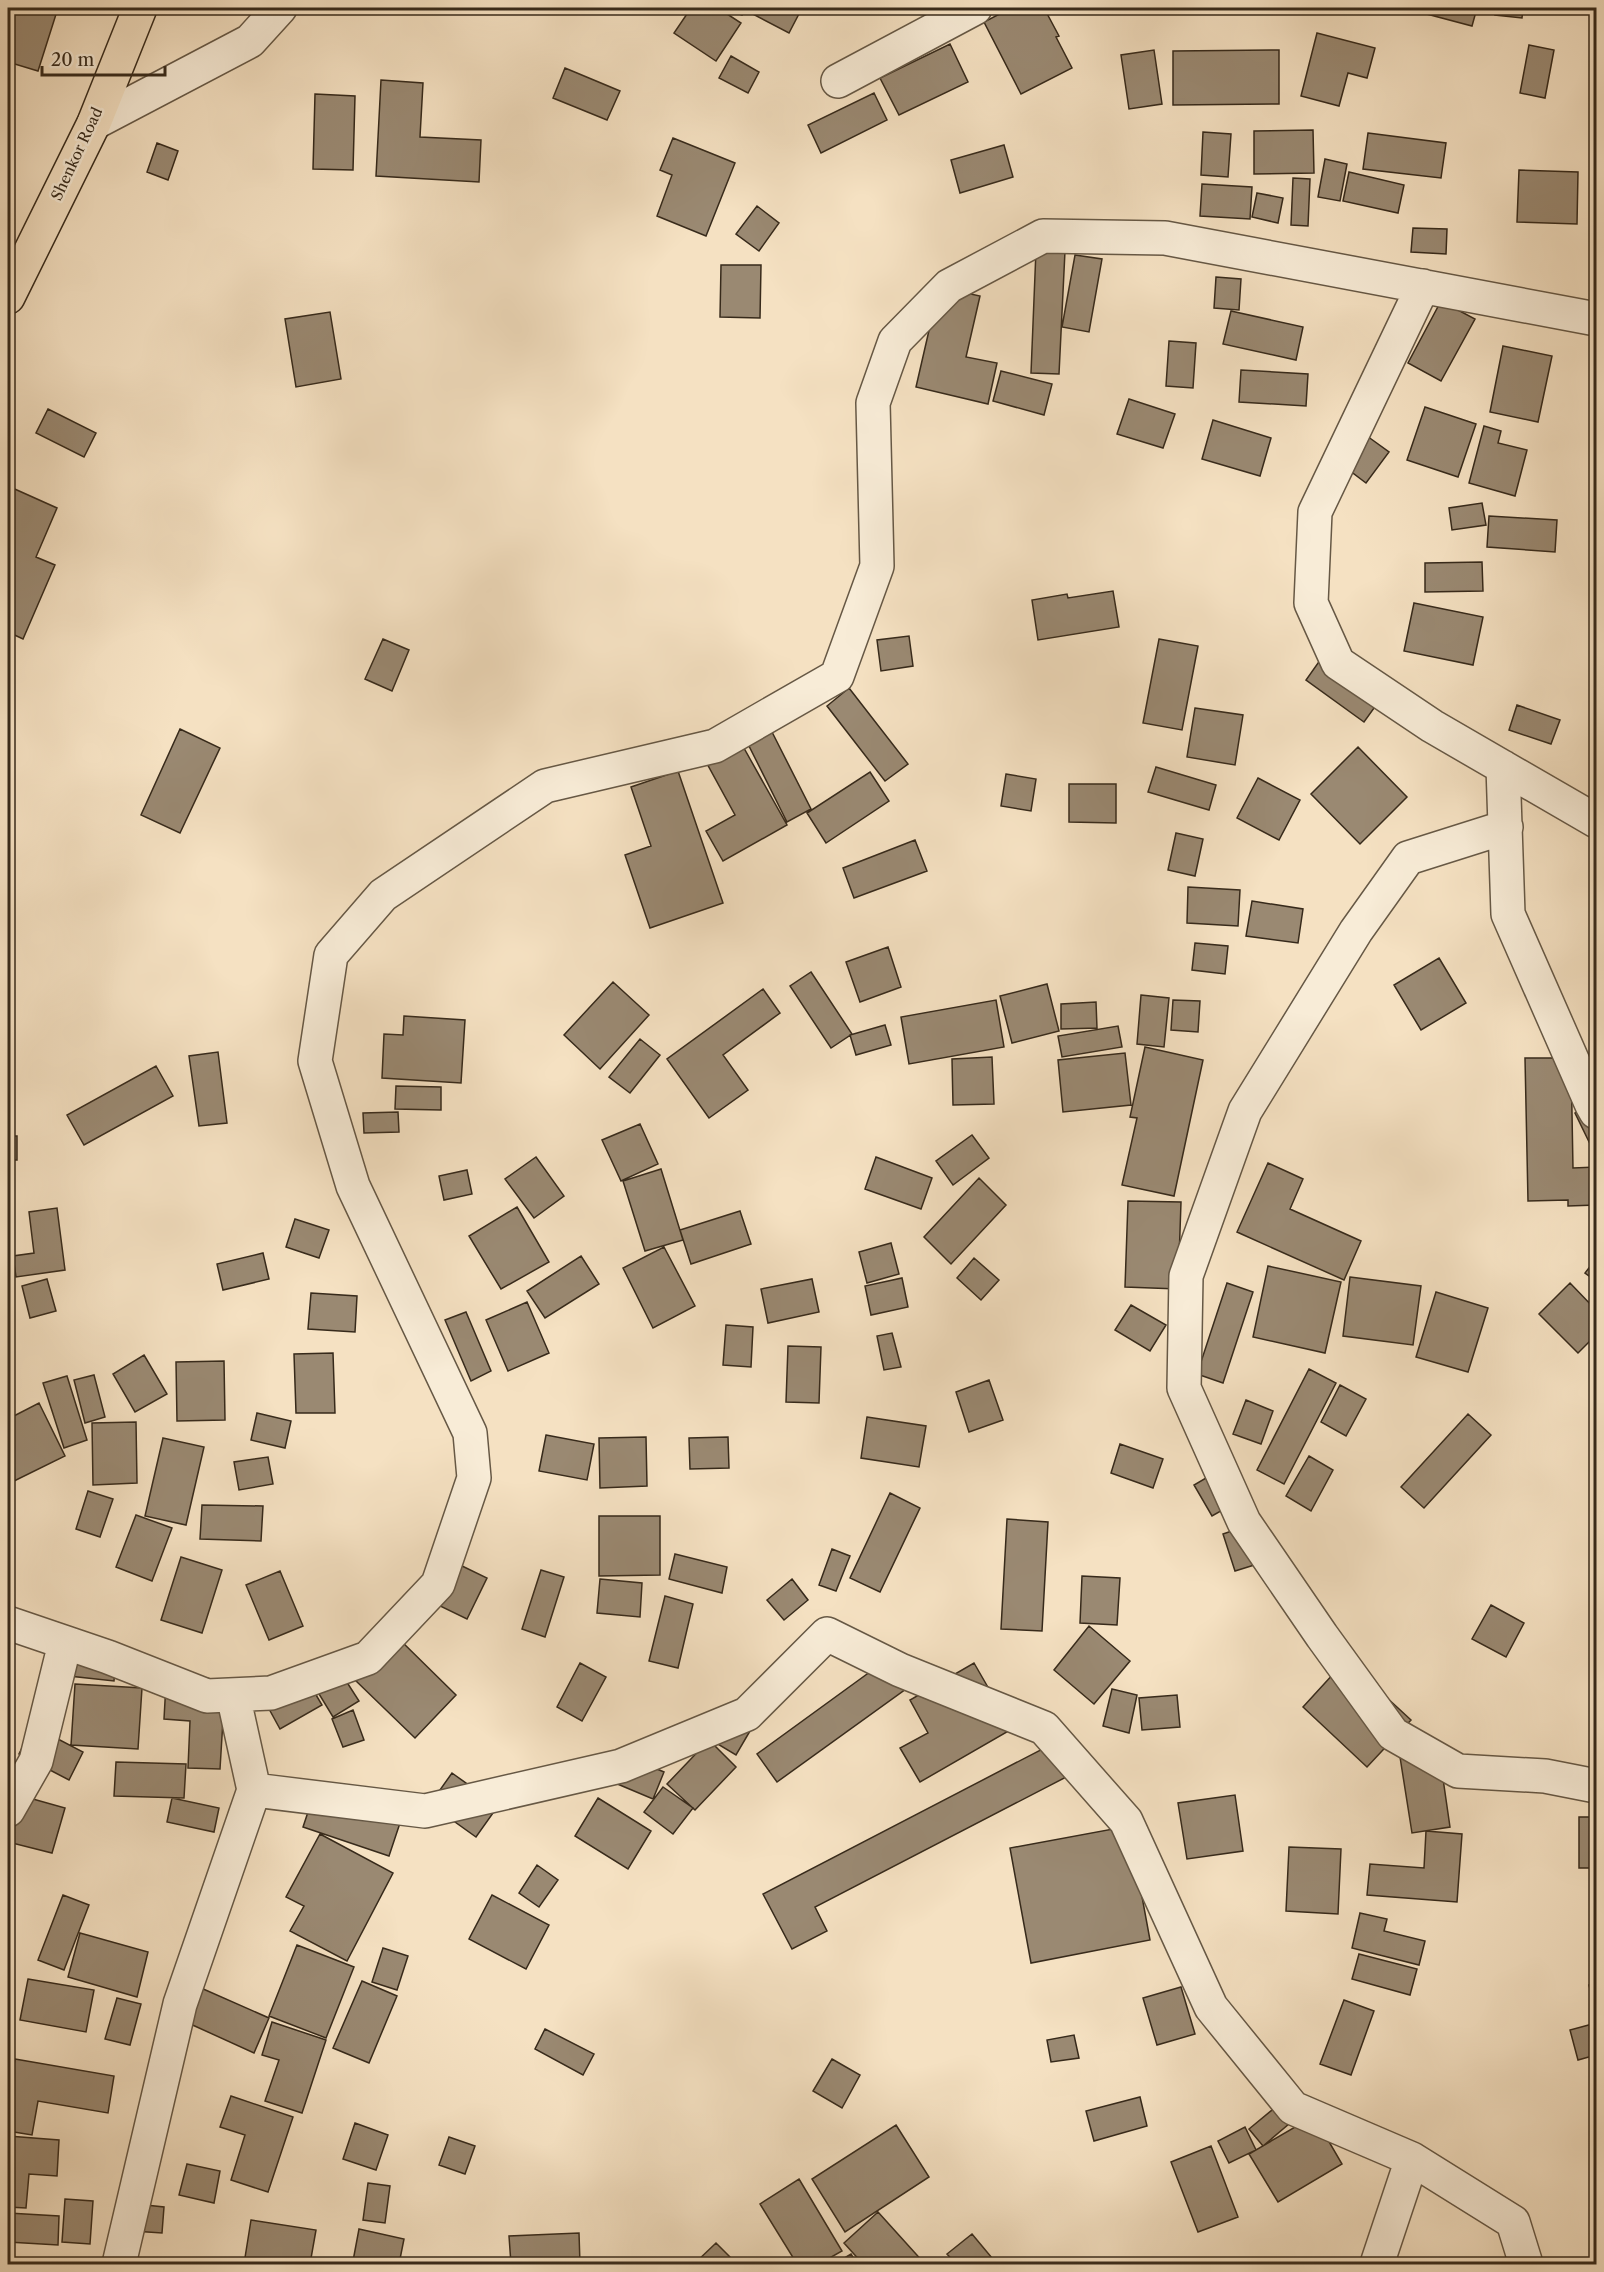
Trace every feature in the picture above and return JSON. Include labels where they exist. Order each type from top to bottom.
[{"type":"main road","name":"Shenkor Road","points":[[8,297],[94,123],[140,8]]},
{"type":"street","points":[[94,123],[250,41],[280,8]]},
{"type":"street","points":[[838,81],[975,8]]},
{"type":"street","points":[[8,1623],[108,1657],[207,1696],[271,1693],[368,1658],[438,1584],[474,1478],[470,1432],[353,1186],[315,1061],[331,955],[383,896],[546,786],[715,746],[837,676],[877,566],[873,403],[895,341],[949,286],[1043,236],[1166,238],[1596,319]]},
{"type":"street","points":[[1423,286],[1315,512],[1311,603],[1338,663],[1432,726],[1596,821]]},
{"type":"street","points":[[1503,767],[1508,914],[1596,1112]]},
{"type":"street","points":[[1506,827],[1408,858],[1356,931],[1245,1111],[1186,1276],[1184,1388],[1244,1522],[1393,1734],[1458,1772],[1545,1776],[1596,1786]]},
{"type":"street","points":[[254,1790],[425,1811],[621,1766],[747,1714],[827,1634],[900,1670],[1044,1728],[1126,1821],[1211,2007],[1293,2108],[1412,2159],[1513,2222],[1526,2265]]},
{"type":"street","points":[[8,1810],[36,1761],[65,1643]]},
{"type":"street","points":[[119,2265],[180,2004],[254,1790],[233,1695]]},
{"type":"street","points":[[1377,2265],[1412,2159]]},
{"type":"building","points":[[8,8],[58,8],[38,71],[8,62]]},
{"type":"building","points":[[691,8],[718,8],[741,23],[716,61],[674,33]]},
{"type":"building","points":[[722,8],[745,8],[742,15]]},
{"type":"building","points":[[746,8],[802,8],[789,33],[745,10]]},
{"type":"building","points":[[1011,8],[1044,8],[1072,68],[1021,94],[984,22]]},
{"type":"building","points":[[1301,8],[1325,8],[1324,13]]},
{"type":"building","points":[[1404,8],[1477,8],[1472,26]]},
{"type":"building","points":[[1496,8],[1523,8],[1522,18],[1495,15]]},
{"type":"building","points":[[1317,33],[1375,48],[1367,78],[1348,73],[1339,106],[1301,96]]},
{"type":"building","points":[[950,44],[968,82],[899,115],[880,78]]},
{"type":"building","points":[[1529,45],[1554,50],[1545,98],[1520,93]]},
{"type":"building","points":[[1154,50],[1162,104],[1129,109],[1121,55]]},
{"type":"building","points":[[1279,50],[1279,104],[1173,105],[1173,51]]},
{"type":"building","points":[[731,56],[759,72],[748,93],[719,78]]},
{"type":"building","points":[[565,68],[620,91],[607,120],[553,98]]},
{"type":"building","points":[[381,80],[423,83],[420,137],[481,140],[479,182],[376,176]]},
{"type":"building","points":[[874,93],[887,120],[821,153],[808,125]]},
{"type":"building","points":[[315,94],[355,96],[353,170],[313,169]]},
{"type":"building","points":[[1313,130],[1314,173],[1254,174],[1254,131]]},
{"type":"building","points":[[1203,132],[1231,134],[1228,177],[1201,175]]},
{"type":"building","points":[[1368,133],[1446,143],[1441,178],[1363,169]]},
{"type":"building","points":[[673,138],[735,163],[706,236],[657,216],[672,175],[660,170]]},
{"type":"building","points":[[157,143],[178,151],[168,180],[147,172]]},
{"type":"building","points":[[1004,145],[1013,177],[960,193],[951,160]]},
{"type":"building","points":[[1325,159],[1347,164],[1340,201],[1318,197]]},
{"type":"building","points":[[1519,170],[1578,172],[1577,224],[1517,222]]},
{"type":"building","points":[[1349,172],[1404,185],[1398,213],[1343,201]]},
{"type":"building","points":[[1293,178],[1310,179],[1308,226],[1291,225]]},
{"type":"building","points":[[1202,184],[1252,187],[1250,219],[1200,216]]},
{"type":"building","points":[[1257,193],[1283,198],[1278,223],[1252,217]]},
{"type":"building","points":[[757,206],[779,223],[759,251],[736,234]]},
{"type":"building","points":[[1413,228],[1447,229],[1446,254],[1411,252]]},
{"type":"building","points":[[1036,250],[1065,251],[1059,374],[1031,373]]},
{"type":"building","points":[[1075,255],[1102,259],[1089,332],[1062,327]]},
{"type":"building","points":[[721,265],[761,265],[760,318],[720,317]]},
{"type":"building","points":[[1216,277],[1241,279],[1239,310],[1214,308]]},
{"type":"building","points":[[939,287],[980,296],[966,357],[997,363],[988,404],[916,387]]},
{"type":"building","points":[[1441,301],[1475,319],[1441,381],[1408,363]]},
{"type":"building","points":[[1231,311],[1303,327],[1296,360],[1223,344]]},
{"type":"building","points":[[330,312],[341,379],[296,387],[285,319]]},
{"type":"building","points":[[1169,341],[1196,343],[1193,388],[1166,386]]},
{"type":"building","points":[[1503,346],[1552,356],[1538,422],[1490,412]]},
{"type":"building","points":[[1241,370],[1308,374],[1306,406],[1239,402]]},
{"type":"building","points":[[1001,371],[1052,384],[1044,415],[993,401]]},
{"type":"building","points":[[1129,399],[1175,414],[1163,448],[1117,434]]},
{"type":"building","points":[[1425,407],[1476,424],[1458,477],[1407,460]]},
{"type":"building","points":[[48,409],[96,433],[84,457],[36,433]]},
{"type":"building","points":[[1213,420],[1271,438],[1260,476],[1202,459]]},
{"type":"building","points":[[1484,426],[1501,431],[1498,443],[1527,450],[1515,496],[1469,483]]},
{"type":"building","points":[[1367,436],[1389,452],[1366,483],[1345,467]]},
{"type":"building","points":[[8,486],[57,508],[36,557],[55,565],[23,639],[8,632]]},
{"type":"building","points":[[1482,503],[1486,525],[1452,530],[1449,508]]},
{"type":"building","points":[[1489,516],[1557,520],[1555,552],[1487,547]]},
{"type":"building","points":[[1482,562],[1483,591],[1425,592],[1425,563]]},
{"type":"building","points":[[1113,591],[1119,627],[1038,640],[1032,600],[1067,594],[1068,598]]},
{"type":"building","points":[[1414,603],[1483,617],[1473,665],[1404,651]]},
{"type":"building","points":[[909,636],[913,666],[881,671],[877,640]]},
{"type":"building","points":[[383,639],[409,650],[392,691],[365,679]]},
{"type":"building","points":[[1159,639],[1198,646],[1182,730],[1143,723]]},
{"type":"building","points":[[1323,656],[1382,697],[1364,722],[1306,680]]},
{"type":"building","points":[[849,688],[908,764],[885,781],[827,706]]},
{"type":"building","points":[[1517,705],[1560,720],[1551,744],[1509,730]]},
{"type":"building","points":[[1195,708],[1243,715],[1235,765],[1187,757]]},
{"type":"building","points":[[180,729],[220,748],[180,833],[141,815]]},
{"type":"building","points":[[771,730],[811,809],[787,822],[747,742]]},
{"type":"building","points":[[740,741],[787,825],[723,861],[706,831],[735,815],[705,760]]},
{"type":"building","points":[[1358,747],[1407,797],[1360,844],[1311,794]]},
{"type":"building","points":[[1156,767],[1216,785],[1209,810],[1148,792]]},
{"type":"building","points":[[678,771],[723,903],[650,928],[625,855],[651,846],[631,787]]},
{"type":"building","points":[[870,772],[889,801],[826,843],[807,813]]},
{"type":"building","points":[[1006,774],[1036,779],[1031,811],[1001,806]]},
{"type":"building","points":[[1258,778],[1300,800],[1279,840],[1237,818]]},
{"type":"building","points":[[1069,784],[1116,784],[1116,823],[1069,822]]},
{"type":"building","points":[[1176,833],[1203,839],[1195,876],[1168,870]]},
{"type":"building","points":[[915,840],[927,871],[854,898],[843,868]]},
{"type":"building","points":[[1188,887],[1240,890],[1238,926],[1187,923]]},
{"type":"building","points":[[1252,901],[1303,909],[1298,943],[1246,936]]},
{"type":"building","points":[[1195,943],[1228,946],[1225,974],[1192,970]]},
{"type":"building","points":[[888,947],[901,987],[860,1002],[846,962]]},
{"type":"building","points":[[1439,958],[1466,1003],[1421,1030],[1394,985]]},
{"type":"building","points":[[811,972],[852,1034],[831,1048],[790,986]]},
{"type":"building","points":[[613,982],[649,1015],[600,1069],[564,1035]]},
{"type":"building","points":[[1047,984],[1059,1031],[1012,1043],[1000,996]]},
{"type":"building","points":[[763,989],[780,1013],[723,1055],[748,1090],[709,1118],[667,1059]]},
{"type":"building","points":[[1141,995],[1169,998],[1164,1047],[1137,1044]]},
{"type":"building","points":[[996,1000],[1004,1047],[909,1064],[901,1017]]},
{"type":"building","points":[[1173,1000],[1200,1001],[1198,1032],[1171,1030]]},
{"type":"building","points":[[1096,1002],[1097,1028],[1061,1029],[1061,1004]]},
{"type":"building","points":[[404,1016],[465,1020],[461,1083],[382,1078],[384,1034],[403,1035]]},
{"type":"building","points":[[885,1025],[891,1045],[856,1055],[850,1035]]},
{"type":"building","points":[[1118,1026],[1122,1047],[1062,1057],[1058,1036]]},
{"type":"building","points":[[640,1039],[660,1055],[630,1093],[609,1077]]},
{"type":"building","points":[[1145,1047],[1203,1060],[1174,1196],[1122,1185],[1137,1118],[1130,1117]]},
{"type":"building","points":[[218,1052],[227,1123],[199,1126],[189,1056]]},
{"type":"building","points":[[1125,1053],[1131,1105],[1063,1112],[1058,1060]]},
{"type":"building","points":[[992,1057],[994,1104],[953,1105],[952,1059]]},
{"type":"building","points":[[1525,1058],[1571,1058],[1573,1168],[1596,1167],[1596,1205],[1568,1206],[1568,1200],[1528,1201]]},
{"type":"building","points":[[156,1066],[173,1096],[84,1145],[67,1115]]},
{"type":"building","points":[[396,1086],[441,1087],[441,1110],[395,1109]]},
{"type":"building","points":[[1596,1102],[1596,1148],[1593,1150],[1575,1113]]},
{"type":"building","points":[[398,1112],[399,1132],[364,1133],[363,1113]]},
{"type":"building","points":[[640,1124],[658,1164],[621,1181],[602,1140]]},
{"type":"building","points":[[972,1135],[989,1158],[953,1185],[936,1161]]},
{"type":"building","points":[[8,1136],[17,1136],[17,1160],[8,1160]]},
{"type":"building","points":[[536,1157],[564,1196],[534,1218],[505,1179]]},
{"type":"building","points":[[876,1157],[932,1178],[921,1209],[865,1189]]},
{"type":"building","points":[[1268,1163],[1303,1179],[1290,1209],[1361,1241],[1344,1280],[1237,1232]]},
{"type":"building","points":[[661,1169],[683,1240],[645,1251],[623,1181]]},
{"type":"building","points":[[467,1170],[472,1194],[444,1200],[439,1176]]},
{"type":"building","points":[[979,1178],[1006,1205],[951,1264],[924,1237]]},
{"type":"building","points":[[1128,1201],[1181,1202],[1178,1289],[1125,1287]]},
{"type":"building","points":[[517,1207],[549,1262],[501,1289],[469,1236]]},
{"type":"building","points":[[57,1208],[65,1270],[16,1277],[13,1256],[34,1253],[29,1212]]},
{"type":"building","points":[[740,1211],[751,1244],[691,1264],[680,1230]]},
{"type":"building","points":[[295,1219],[329,1230],[319,1258],[286,1247]]},
{"type":"building","points":[[891,1243],[899,1274],[867,1283],[859,1252]]},
{"type":"building","points":[[664,1247],[695,1306],[653,1328],[623,1268]]},
{"type":"building","points":[[263,1253],[269,1279],[223,1290],[217,1264]]},
{"type":"building","points":[[581,1256],[599,1284],[545,1318],[527,1291]]},
{"type":"building","points":[[974,1258],[999,1280],[981,1300],[957,1278]]},
{"type":"building","points":[[1596,1259],[1596,1281],[1585,1273]]},
{"type":"building","points":[[1268,1266],[1341,1282],[1325,1353],[1253,1337]]},
{"type":"building","points":[[1350,1277],[1421,1286],[1413,1345],[1343,1336]]},
{"type":"building","points":[[902,1278],[908,1307],[871,1315],[865,1286]]},
{"type":"building","points":[[47,1279],[56,1311],[30,1318],[22,1286]]},
{"type":"building","points":[[812,1279],[819,1312],[768,1323],[761,1289]]},
{"type":"building","points":[[1227,1283],[1253,1292],[1223,1383],[1197,1374]]},
{"type":"building","points":[[1570,1283],[1596,1310],[1596,1335],[1578,1353],[1539,1314]]},
{"type":"building","points":[[1436,1292],[1488,1308],[1468,1372],[1416,1357]]},
{"type":"building","points":[[311,1293],[357,1296],[355,1332],[308,1329]]},
{"type":"building","points":[[527,1302],[549,1353],[508,1371],[486,1320]]},
{"type":"building","points":[[1131,1305],[1166,1325],[1150,1351],[1115,1330]]},
{"type":"building","points":[[466,1312],[491,1371],[471,1381],[445,1320]]},
{"type":"building","points":[[726,1325],[753,1327],[751,1367],[723,1365]]},
{"type":"building","points":[[892,1333],[901,1367],[884,1370],[877,1336]]},
{"type":"building","points":[[788,1346],[821,1347],[819,1403],[786,1402]]},
{"type":"building","points":[[333,1353],[335,1413],[296,1413],[294,1354]]},
{"type":"building","points":[[144,1355],[167,1394],[135,1412],[113,1374]]},
{"type":"building","points":[[224,1361],[225,1420],[177,1421],[176,1362]]},
{"type":"building","points":[[1309,1369],[1336,1383],[1284,1484],[1257,1470]]},
{"type":"building","points":[[94,1375],[105,1417],[85,1423],[74,1380]]},
{"type":"building","points":[[67,1376],[87,1440],[64,1448],[43,1383]]},
{"type":"building","points":[[989,1380],[1003,1420],[969,1432],[956,1392]]},
{"type":"building","points":[[1340,1385],[1366,1399],[1346,1436],[1321,1422]]},
{"type":"building","points":[[1246,1400],[1273,1411],[1261,1444],[1233,1434]]},
{"type":"building","points":[[39,1403],[65,1456],[8,1484],[8,1419]]},
{"type":"building","points":[[257,1413],[291,1421],[285,1448],[251,1440]]},
{"type":"building","points":[[1468,1414],[1491,1435],[1424,1508],[1401,1487]]},
{"type":"building","points":[[867,1417],[926,1426],[919,1467],[861,1458]]},
{"type":"building","points":[[136,1422],[137,1483],[93,1485],[92,1423]]},
{"type":"building","points":[[546,1435],[594,1444],[587,1480],[539,1471]]},
{"type":"building","points":[[646,1437],[647,1486],[600,1488],[599,1438]]},
{"type":"building","points":[[728,1437],[729,1468],[690,1469],[689,1438]]},
{"type":"building","points":[[163,1438],[204,1447],[186,1525],[145,1516]]},
{"type":"building","points":[[1120,1444],[1163,1459],[1153,1488],[1111,1473]]},
{"type":"building","points":[[1309,1456],[1333,1470],[1311,1511],[1286,1496]]},
{"type":"building","points":[[268,1457],[273,1484],[239,1490],[234,1462]]},
{"type":"building","points":[[1223,1468],[1242,1499],[1212,1516],[1194,1485]]},
{"type":"building","points":[[88,1491],[113,1499],[100,1537],[76,1529]]},
{"type":"building","points":[[890,1493],[920,1508],[880,1592],[850,1578]]},
{"type":"building","points":[[202,1505],[263,1506],[261,1541],[200,1539]]},
{"type":"building","points":[[136,1515],[172,1528],[152,1581],[116,1567]]},
{"type":"building","points":[[599,1516],[660,1516],[660,1575],[599,1576]]},
{"type":"building","points":[[1007,1519],[1048,1522],[1042,1631],[1001,1629]]},
{"type":"building","points":[[1252,1524],[1264,1562],[1235,1571],[1223,1534]]},
{"type":"building","points":[[8,1536],[14,1537],[10,1563],[8,1563]]},
{"type":"building","points":[[832,1549],[850,1556],[836,1591],[819,1585]]},
{"type":"building","points":[[675,1554],[727,1567],[722,1593],[669,1579]]},
{"type":"building","points":[[181,1557],[222,1570],[202,1633],[161,1620]]},
{"type":"building","points":[[458,1564],[487,1578],[467,1619],[438,1605]]},
{"type":"building","points":[[541,1570],[564,1577],[545,1637],[522,1629]]},
{"type":"building","points":[[280,1571],[303,1626],[269,1640],[246,1585]]},
{"type":"building","points":[[1082,1576],[1120,1578],[1117,1625],[1080,1623]]},
{"type":"building","points":[[600,1579],[642,1583],[640,1617],[597,1613]]},
{"type":"building","points":[[792,1579],[808,1600],[784,1620],[767,1600]]},
{"type":"building","points":[[665,1596],[693,1604],[678,1668],[649,1661]]},
{"type":"building","points":[[1491,1605],[1524,1623],[1506,1657],[1472,1639]]},
{"type":"building","points":[[1089,1626],[1130,1661],[1094,1704],[1054,1670]]},
{"type":"building","points":[[396,1636],[456,1695],[415,1738],[354,1679]]},
{"type":"building","points":[[896,1653],[917,1681],[777,1782],[757,1754]]},
{"type":"building","points":[[71,1654],[116,1658],[114,1681],[69,1676]]},
{"type":"building","points":[[1346,1660],[1411,1720],[1367,1767],[1303,1707]]},
{"type":"building","points":[[580,1663],[606,1677],[582,1721],[557,1707]]},
{"type":"building","points":[[974,1663],[1012,1729],[920,1782],[900,1748],[928,1733],[910,1700]]},
{"type":"building","points":[[341,1673],[359,1701],[333,1717],[316,1689]]},
{"type":"building","points":[[166,1683],[225,1687],[220,1769],[188,1768],[190,1721],[164,1719]]},
{"type":"building","points":[[309,1683],[322,1705],[280,1729],[268,1707]]},
{"type":"building","points":[[75,1684],[142,1688],[138,1749],[71,1745]]},
{"type":"building","points":[[1112,1689],[1137,1695],[1129,1733],[1103,1726]]},
{"type":"building","points":[[1177,1695],[1180,1727],[1142,1730],[1139,1698]]},
{"type":"building","points":[[353,1710],[364,1740],[343,1747],[332,1719]]},
{"type":"building","points":[[713,1711],[750,1731],[736,1755],[701,1734]]},
{"type":"building","points":[[33,1726],[83,1752],[69,1780],[19,1754]]},
{"type":"building","points":[[709,1740],[736,1767],[695,1810],[667,1784]]},
{"type":"building","points":[[1056,1742],[1072,1774],[815,1907],[827,1931],[792,1949],[763,1894]]},
{"type":"building","points":[[1439,1751],[1450,1827],[1412,1833],[1400,1757]]},
{"type":"building","points":[[619,1753],[664,1772],[653,1799],[608,1780]]},
{"type":"building","points":[[116,1762],[186,1764],[184,1798],[114,1796]]},
{"type":"building","points":[[452,1773],[498,1806],[476,1837],[430,1804]]},
{"type":"building","points":[[317,1785],[403,1814],[389,1856],[303,1827]]},
{"type":"building","points":[[663,1787],[693,1808],[673,1834],[644,1812]]},
{"type":"building","points":[[8,1792],[65,1808],[52,1853],[8,1842]]},
{"type":"building","points":[[1235,1795],[1243,1851],[1187,1859],[1178,1803]]},
{"type":"building","points":[[172,1798],[219,1808],[214,1832],[167,1822]]},
{"type":"building","points":[[598,1798],[651,1831],[628,1869],[575,1836]]},
{"type":"building","points":[[1579,1817],[1596,1817],[1596,1868],[1579,1868]]},
{"type":"building","points":[[1129,1826],[1150,1940],[1031,1963],[1010,1848]]},
{"type":"building","points":[[1426,1831],[1462,1834],[1457,1902],[1367,1895],[1370,1864],[1424,1868]]},
{"type":"building","points":[[320,1834],[393,1873],[347,1961],[290,1931],[304,1906],[286,1897]]},
{"type":"building","points":[[1289,1847],[1341,1849],[1338,1914],[1286,1911]]},
{"type":"building","points":[[537,1865],[558,1880],[539,1907],[519,1893]]},
{"type":"building","points":[[1596,1894],[1596,1938],[1591,1895]]},
{"type":"building","points":[[63,1895],[89,1905],[64,1970],[38,1960]]},
{"type":"building","points":[[492,1895],[549,1925],[526,1969],[469,1939]]},
{"type":"building","points":[[1360,1913],[1387,1919],[1384,1931],[1425,1941],[1419,1965],[1352,1948]]},
{"type":"building","points":[[80,1933],[148,1952],[137,1997],[68,1977]]},
{"type":"building","points":[[297,1945],[354,1967],[326,2038],[269,2016]]},
{"type":"building","points":[[383,1948],[408,1956],[397,1990],[372,1982]]},
{"type":"building","points":[[1359,1954],[1417,1969],[1410,1995],[1352,1979]]},
{"type":"building","points":[[28,1979],[94,1990],[86,2032],[20,2020]]},
{"type":"building","points":[[362,1981],[397,1996],[369,2063],[333,2048]]},
{"type":"building","points":[[1596,1983],[1596,2014],[1589,1985]]},
{"type":"building","points":[[1181,1987],[1195,2034],[1157,2045],[1143,1998]]},
{"type":"building","points":[[201,1988],[269,2018],[254,2053],[186,2022]]},
{"type":"building","points":[[117,1998],[141,2004],[130,2045],[105,2039]]},
{"type":"building","points":[[1344,2000],[1374,2011],[1351,2075],[1320,2064]]},
{"type":"building","points":[[272,2022],[326,2040],[302,2113],[265,2101],[279,2060],[262,2055]]},
{"type":"building","points":[[1596,2023],[1596,2055],[1578,2060],[1570,2030]]},
{"type":"building","points":[[545,2029],[594,2054],[583,2075],[535,2049]]},
{"type":"building","points":[[1074,2035],[1079,2058],[1051,2062],[1047,2040]]},
{"type":"building","points":[[15,2059],[114,2076],[108,2113],[38,2101],[32,2135],[8,2131],[8,2101]]},
{"type":"building","points":[[832,2059],[860,2075],[842,2108],[813,2091]]},
{"type":"building","points":[[231,2096],[293,2117],[268,2192],[231,2180],[245,2135],[220,2127]]},
{"type":"building","points":[[1289,2096],[1302,2113],[1263,2146],[1249,2129]]},
{"type":"building","points":[[1140,2097],[1147,2126],[1094,2141],[1086,2111]]},
{"type":"building","points":[[1314,2116],[1342,2164],[1278,2202],[1249,2154]]},
{"type":"building","points":[[355,2123],[388,2135],[376,2170],[343,2159]]},
{"type":"building","points":[[896,2125],[929,2177],[845,2232],[812,2179]]},
{"type":"building","points":[[1245,2127],[1256,2150],[1229,2163],[1218,2141]]},
{"type":"building","points":[[8,2136],[59,2140],[57,2176],[29,2174],[26,2208],[8,2207]]},
{"type":"building","points":[[449,2137],[475,2146],[465,2174],[439,2165]]},
{"type":"building","points":[[1211,2146],[1238,2217],[1198,2232],[1171,2162]]},
{"type":"building","points":[[187,2164],[220,2171],[214,2203],[179,2195]]},
{"type":"building","points":[[799,2179],[842,2251],[819,2264],[797,2264],[760,2204]]},
{"type":"building","points":[[368,2183],[390,2186],[385,2223],[363,2220]]},
{"type":"building","points":[[65,2199],[93,2201],[90,2244],[62,2242]]},
{"type":"building","points":[[136,2204],[164,2207],[162,2233],[133,2231]]},
{"type":"building","points":[[878,2212],[925,2264],[863,2264],[844,2243]]},
{"type":"building","points":[[8,2213],[59,2216],[58,2245],[8,2242]]},
{"type":"building","points":[[251,2220],[316,2230],[310,2264],[244,2264]]},
{"type":"building","points":[[359,2229],[404,2239],[399,2264],[367,2264],[353,2261]]},
{"type":"building","points":[[579,2233],[580,2264],[511,2264],[509,2236]]},
{"type":"building","points":[[972,2234],[997,2264],[956,2264],[947,2254]]},
{"type":"building","points":[[716,2243],[737,2264],[694,2264]]},
{"type":"building","points":[[851,2254],[857,2264],[834,2264]]}]
